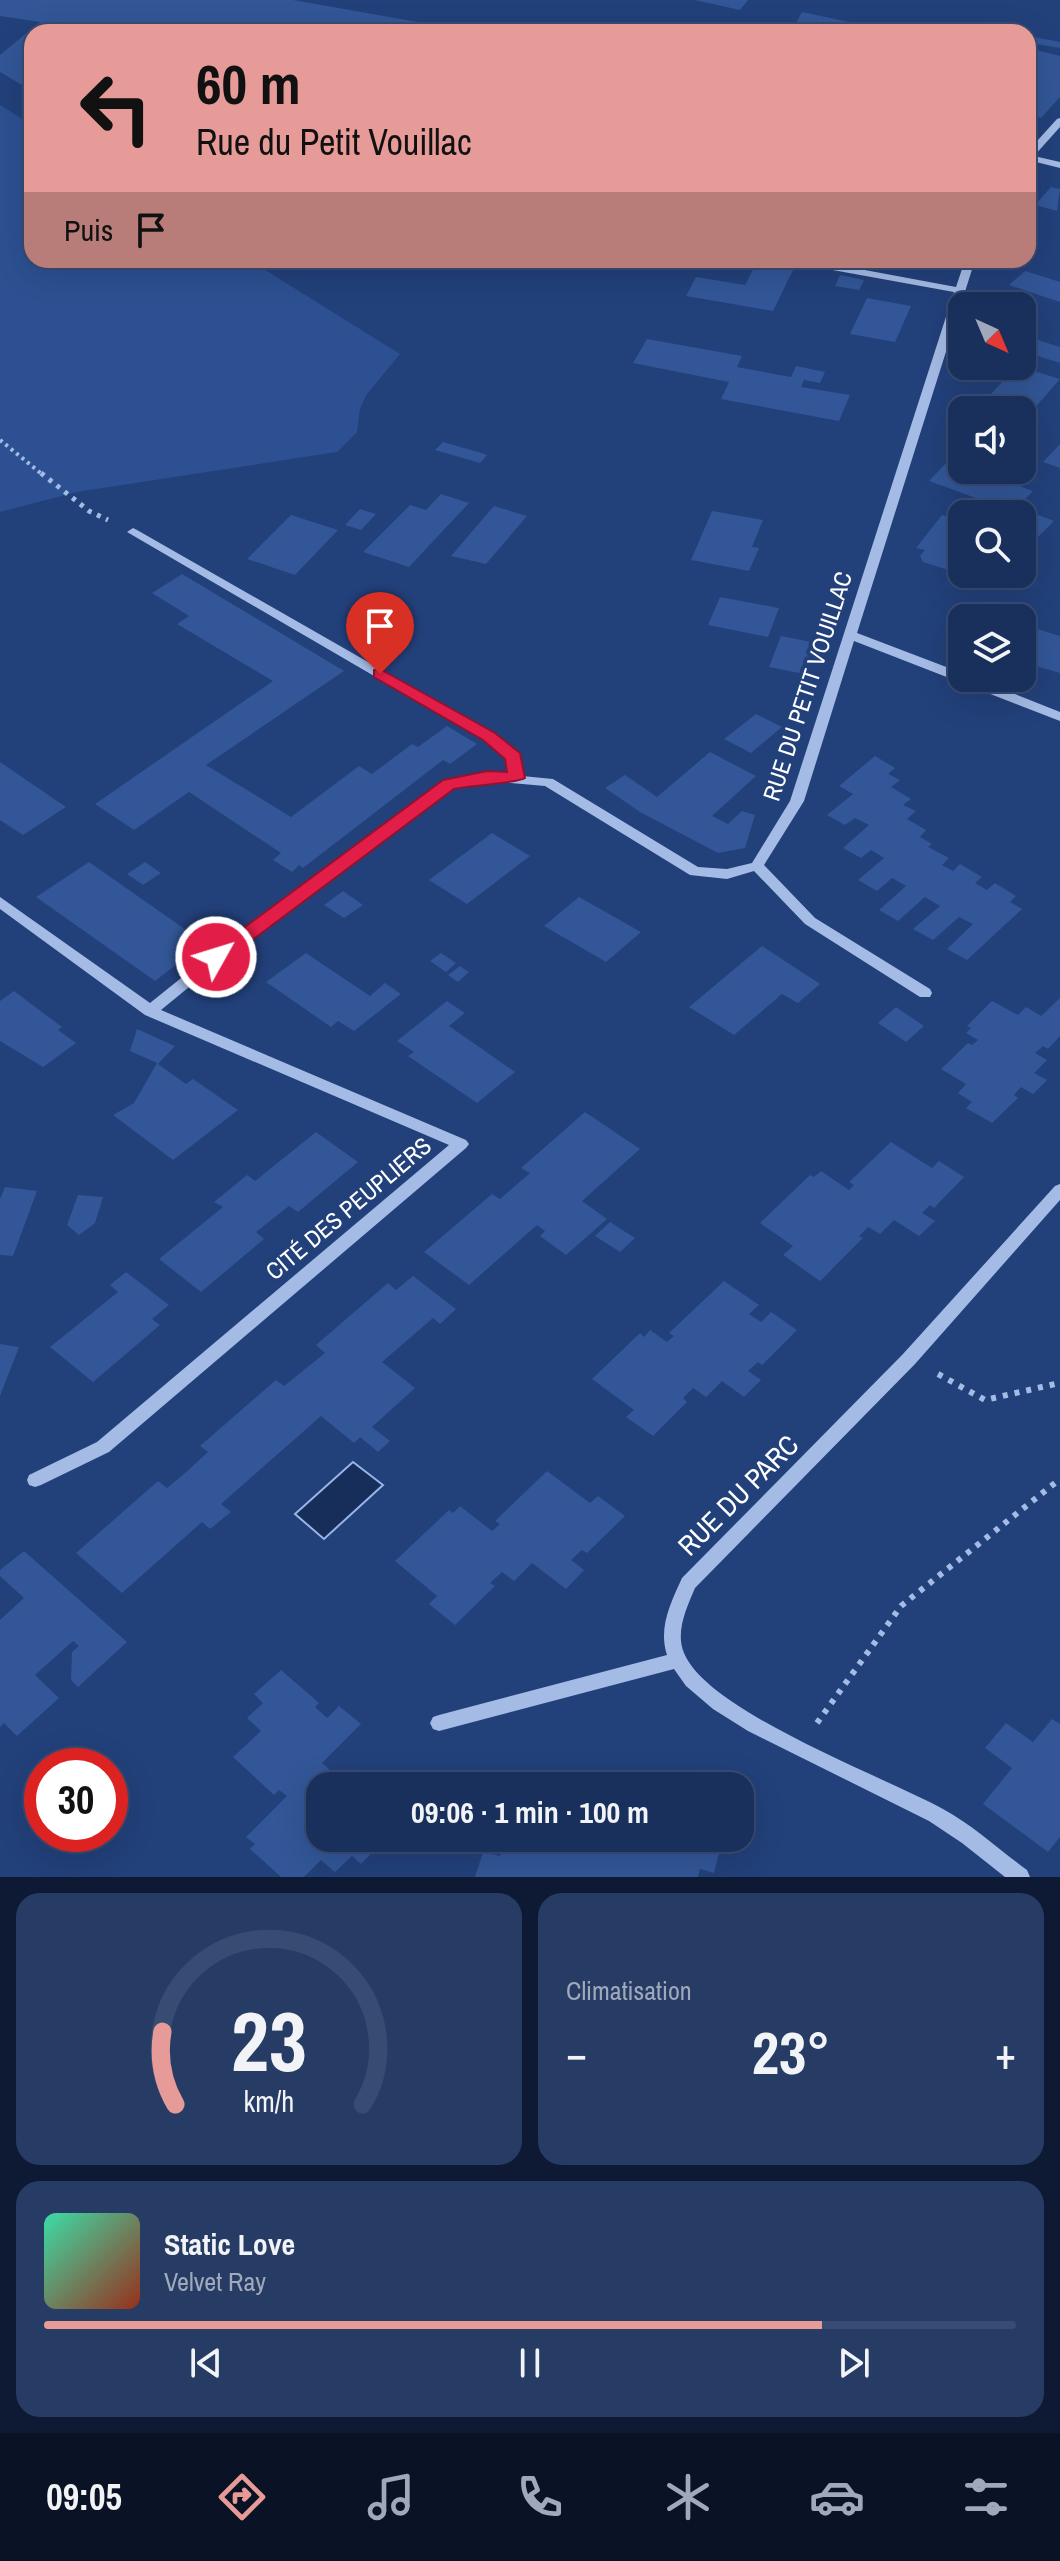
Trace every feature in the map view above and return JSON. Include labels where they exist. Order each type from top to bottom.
[{"type":"street","points":[[1036,148],[1060,121]]},
{"type":"street","points":[[1036,159],[1060,165]]},
{"type":"street","points":[[838,268],[958,290]]},
{"type":"street","name":"RUE DU PETIT VOUILLAC","points":[[757,866],[797,801],[967,268]]},
{"type":"street","points":[[133,532],[489,737],[514,757],[516,778]]},
{"type":"street","points":[[850,635],[948,672]]},
{"type":"street","points":[[998,692],[1060,717]]},
{"type":"street","points":[[0,902],[150,1011],[261,921],[449,784],[487,777],[516,778],[548,782],[695,872],[727,874],[757,866],[810,921],[925,993]]},
{"type":"street","name":"CITÉ DES PEUPLIERS","points":[[35,1480],[103,1447],[461,1144],[150,1011]]},
{"type":"street","name":"RUE DU PARC","points":[[677,1660],[671,1625],[688,1583],[909,1359],[1060,1190]]},
{"type":"street","points":[[439,1723],[677,1660],[708,1696],[799,1747],[939,1816],[1020,1877]]},
{"type":"path","points":[[0,440],[89,511],[133,532]]},
{"type":"path","points":[[909,1359],[985,1400],[1055,1384],[1060,1386]]},
{"type":"path","points":[[799,1747],[901,1606],[1060,1479]]},
{"type":"shaded area","points":[[0,105],[24,120],[24,268],[262,268],[400,354],[367,394],[360,409],[357,432],[337,452],[77,492],[0,512]]},
{"type":"shaded area","points":[[353,1462],[383,1485],[324,1539],[295,1514]]},
{"type":"building","points":[[0,0],[293,0],[429,24],[38,24],[40,22],[0,16]]},
{"type":"building","points":[[695,0],[748,0],[740,10]]},
{"type":"building","points":[[802,12],[854,23],[854,24],[796,24]]},
{"type":"building","points":[[24,35],[24,86],[0,72],[0,55]]},
{"type":"building","points":[[1036,37],[1060,42],[1060,48],[1036,44]]},
{"type":"building","points":[[1036,50],[1060,56],[1060,97],[1041,118],[1036,116]]},
{"type":"building","points":[[1051,187],[1060,189],[1057,211],[1036,204]]},
{"type":"building","points":[[754,268],[793,270],[773,311],[686,296],[696,277],[745,285]]},
{"type":"building","points":[[1025,271],[1060,282],[1060,302],[1036,292],[1009,285]]},
{"type":"building","points":[[840,275],[864,280],[859,290],[835,286]]},
{"type":"building","points":[[867,298],[911,306],[895,342],[850,334]]},
{"type":"building","points":[[647,339],[742,356],[737,367],[791,377],[796,366],[825,372],[820,383],[804,380],[801,387],[850,395],[839,421],[721,399],[729,382],[633,363]]},
{"type":"building","points":[[1036,339],[1060,347],[1060,363],[1036,355]]},
{"type":"building","points":[[1036,372],[1060,379],[1036,406],[1036,396],[989,396],[1004,380],[1036,380]]},
{"type":"building","points":[[443,442],[487,455],[480,463],[435,450]]},
{"type":"building","points":[[1060,444],[1060,468],[1043,462]]},
{"type":"building","points":[[948,461],[948,484],[1014,484],[1033,491],[1024,500],[981,500],[929,481]]},
{"type":"building","points":[[441,494],[469,503],[409,567],[363,552],[410,505],[426,510]]},
{"type":"building","points":[[494,506],[527,516],[486,564],[451,556]]},
{"type":"building","points":[[360,509],[376,514],[361,530],[345,525]]},
{"type":"building","points":[[712,511],[763,520],[752,547],[759,548],[749,571],[691,560]]},
{"type":"building","points":[[1036,514],[1054,521],[1039,536],[1036,535]]},
{"type":"building","points":[[291,515],[338,530],[295,575],[247,559]]},
{"type":"building","points":[[942,515],[948,517],[948,570],[923,562],[920,556],[925,550],[916,548]]},
{"type":"building","points":[[182,574],[344,671],[206,765],[291,817],[359,766],[372,774],[412,744],[418,747],[447,726],[477,744],[450,764],[443,760],[303,868],[299,865],[292,872],[273,860],[281,853],[189,792],[134,830],[95,804],[273,681],[177,624],[189,616],[152,593]]},
{"type":"building","points":[[720,597],[779,608],[768,637],[708,625]]},
{"type":"building","points":[[1036,629],[1060,636],[1060,673],[1036,666]]},
{"type":"building","points":[[781,636],[816,643],[804,674],[769,667]]},
{"type":"building","points":[[756,714],[782,727],[751,753],[724,739]]},
{"type":"building","points":[[710,752],[756,776],[712,816],[728,824],[742,811],[755,815],[745,848],[718,853],[640,812],[605,788],[625,775],[657,797]]},
{"type":"building","points":[[875,756],[895,768],[888,774],[900,780],[891,787],[911,799],[903,805],[916,811],[907,819],[926,830],[920,837],[932,844],[928,847],[949,858],[942,865],[953,871],[960,864],[982,877],[975,883],[987,890],[995,883],[1016,896],[1010,902],[1022,909],[967,960],[947,949],[973,924],[959,917],[933,940],[913,929],[940,906],[925,897],[898,921],[879,910],[906,886],[892,878],[877,891],[858,880],[884,858],[871,850],[861,858],[843,848],[869,825],[855,818],[845,825],[827,815],[853,794],[839,786]]},
{"type":"building","points":[[0,762],[66,807],[23,835],[0,820]]},
{"type":"building","points":[[492,833],[530,856],[467,904],[429,880]]},
{"type":"building","points":[[89,862],[189,932],[209,917],[224,928],[155,981],[36,897]]},
{"type":"building","points":[[145,862],[161,873],[143,885],[127,874]]},
{"type":"building","points":[[343,891],[363,905],[344,918],[324,905]]},
{"type":"building","points":[[579,897],[641,932],[606,962],[544,926]]},
{"type":"building","points":[[762,946],[820,984],[798,1003],[782,994],[734,1035],[689,1007]]},
{"type":"building","points":[[306,953],[370,996],[385,983],[401,994],[354,1031],[338,1021],[331,1027],[266,982]]},
{"type":"building","points":[[441,953],[456,963],[446,972],[430,961]]},
{"type":"building","points":[[460,966],[469,972],[458,982],[448,975]]},
{"type":"building","points":[[14,991],[62,1027],[58,1030],[76,1043],[43,1067],[0,1041],[0,1001]]},
{"type":"building","points":[[1060,998],[1060,1036],[1048,1049],[1043,1046],[1035,1053],[1047,1060],[1034,1073],[1047,1080],[1033,1094],[1021,1087],[1014,1095],[1018,1098],[992,1123],[966,1108],[972,1102],[958,1093],[966,1084],[941,1069],[968,1043],[972,1045],[978,1040],[966,1033],[971,1028],[967,1026],[992,1001],[1018,1015],[1026,1007],[1041,1016]]},
{"type":"building","points":[[447,1001],[465,1013],[449,1026],[515,1072],[477,1103],[408,1056],[414,1052],[397,1041]]},
{"type":"building","points":[[896,1007],[924,1026],[906,1042],[878,1023]]},
{"type":"building","points":[[137,1029],[175,1046],[158,1064],[186,1084],[193,1079],[238,1110],[173,1160],[113,1115],[134,1103],[157,1063],[130,1051]]},
{"type":"building","points":[[585,1112],[640,1149],[582,1201],[607,1219],[566,1255],[540,1236],[545,1231],[537,1225],[469,1285],[424,1252],[492,1194],[500,1199],[530,1173],[521,1168]]},
{"type":"building","points":[[316,1132],[358,1162],[298,1212],[289,1206],[256,1232],[264,1239],[201,1292],[159,1259],[223,1207],[214,1202],[247,1175],[255,1181]]},
{"type":"building","points":[[891,1142],[932,1168],[939,1161],[964,1177],[934,1208],[930,1205],[922,1213],[935,1221],[919,1236],[894,1220],[880,1234],[868,1227],[859,1236],[863,1238],[820,1281],[783,1255],[793,1246],[760,1223],[810,1175],[814,1177],[821,1171],[849,1190],[854,1185],[849,1182]]},
{"type":"building","points":[[5,1187],[37,1191],[13,1256],[0,1255],[0,1199]]},
{"type":"building","points":[[78,1195],[103,1197],[95,1223],[79,1235],[67,1225]]},
{"type":"building","points":[[610,1222],[635,1238],[620,1252],[595,1236]]},
{"type":"building","points":[[126,1272],[169,1305],[152,1319],[160,1325],[93,1382],[50,1347],[118,1292],[110,1285]]},
{"type":"building","points":[[413,1276],[456,1309],[440,1324],[433,1318],[382,1362],[415,1388],[372,1427],[390,1441],[378,1452],[360,1437],[354,1443],[321,1416],[221,1504],[231,1512],[210,1529],[202,1522],[122,1593],[76,1553],[158,1481],[167,1488],[185,1473],[208,1452],[200,1446],[276,1380],[284,1386],[325,1353],[316,1345],[388,1283],[396,1290]]},
{"type":"building","points":[[724,1281],[759,1305],[749,1314],[761,1322],[771,1312],[797,1330],[762,1365],[758,1362],[748,1371],[761,1380],[744,1397],[722,1381],[706,1397],[693,1388],[683,1398],[687,1402],[653,1436],[626,1417],[634,1410],[592,1379],[640,1333],[644,1337],[650,1330],[667,1342],[674,1336],[669,1333]]},
{"type":"building","points":[[0,1344],[19,1347],[0,1396]]},
{"type":"building","points":[[547,1471],[590,1503],[598,1496],[625,1516],[587,1553],[582,1550],[571,1560],[584,1570],[566,1589],[532,1563],[514,1581],[502,1572],[490,1583],[495,1586],[455,1625],[429,1604],[437,1596],[395,1561],[449,1510],[453,1513],[460,1506],[492,1531],[500,1524],[495,1521]]},
{"type":"building","points":[[24,1551],[127,1642],[78,1687],[71,1680],[72,1652],[79,1646],[73,1641],[35,1675],[59,1698],[17,1736],[4,1723],[0,1727],[0,1620],[24,1598],[0,1576],[0,1570]]},
{"type":"building","points":[[281,1670],[319,1703],[315,1707],[327,1718],[339,1706],[361,1724],[322,1763],[332,1772],[306,1772],[306,1852],[373,1852],[361,1864],[352,1856],[335,1872],[321,1860],[304,1877],[281,1877],[250,1849],[255,1844],[246,1837],[287,1796],[279,1790],[274,1795],[233,1757],[261,1731],[247,1718],[263,1703],[254,1694]]},
{"type":"building","points":[[1052,1719],[1060,1724],[1060,1837],[1048,1852],[983,1804],[1012,1768],[985,1748],[1006,1723],[1033,1742]]},
{"type":"building","points":[[483,1852],[500,1856],[501,1852],[719,1852],[714,1873],[700,1869],[698,1877],[475,1877]]},
{"type":"route","points":[[216,957],[449,784],[487,777],[516,778],[514,757],[489,737],[380,674]]}]
